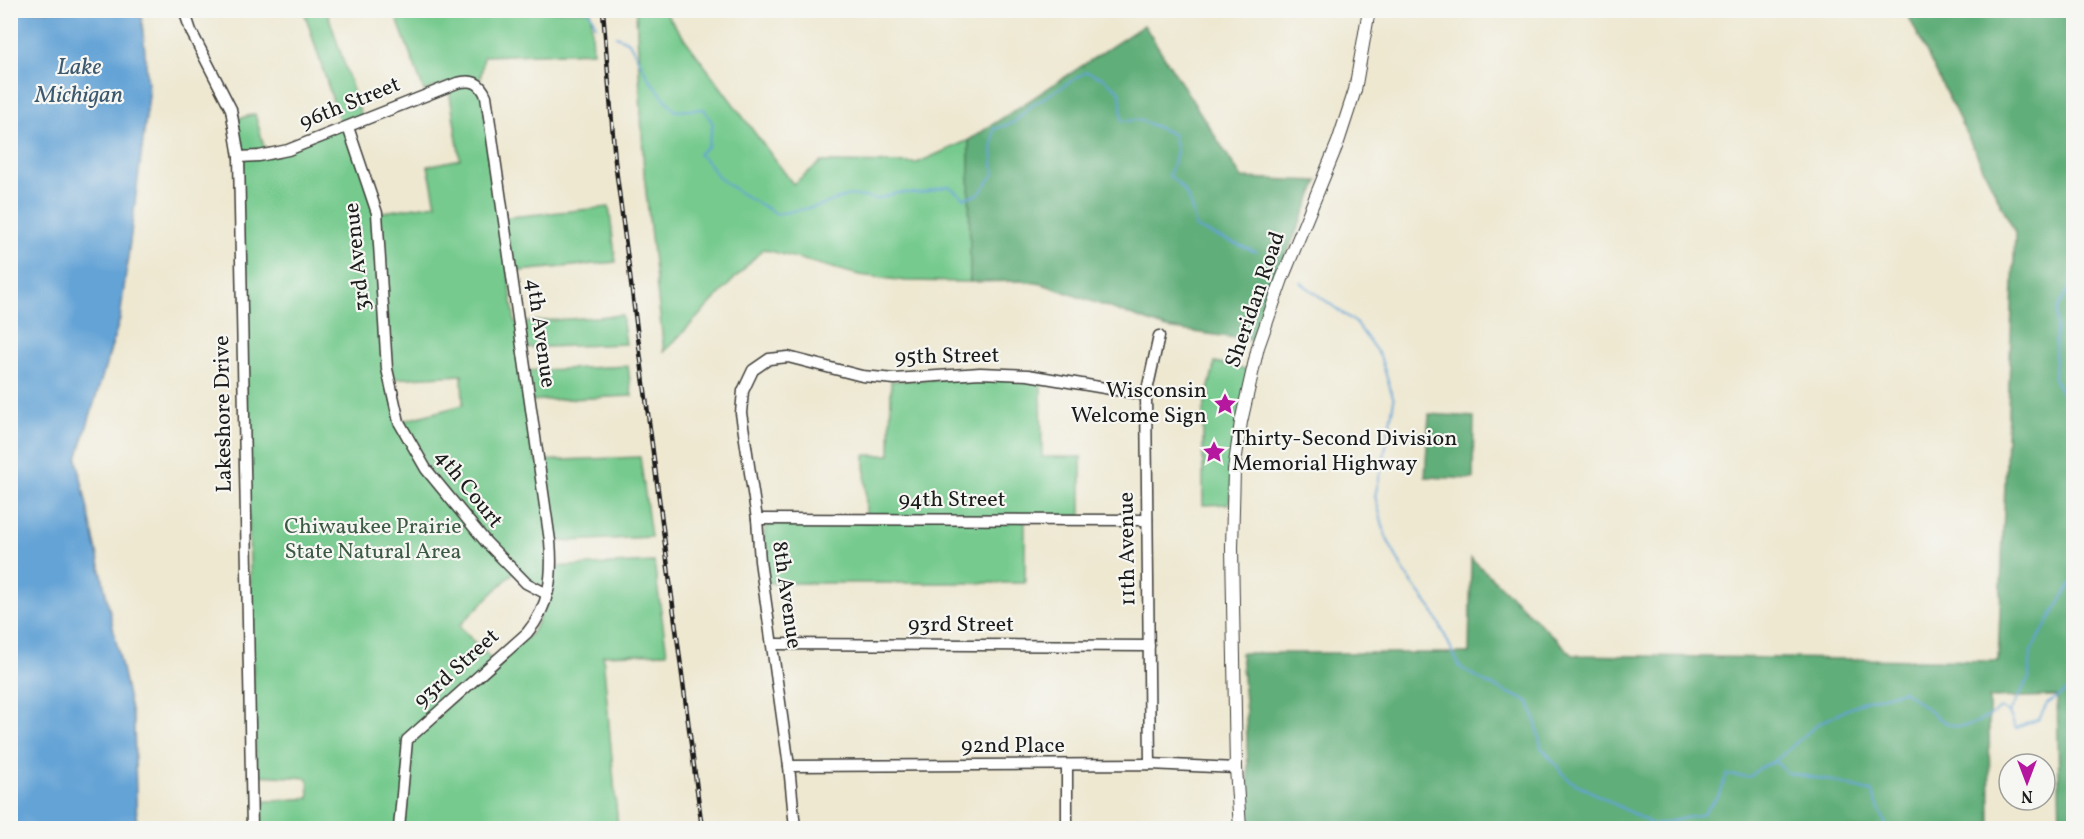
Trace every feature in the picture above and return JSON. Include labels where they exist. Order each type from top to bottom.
[{"type":"main road","name":"Sheridan Road","points":[[1240,828],[1236,768],[1232,548],[1234,470],[1241,422],[1258,347],[1282,279],[1346,119],[1355,90],[1369,10]]},
{"type":"street","name":"Lakeshore Drive","points":[[184,10],[190,31],[231,109],[238,157],[252,828]]},
{"type":"street","name":"96th Street","points":[[238,157],[259,156],[288,150],[440,88],[467,81],[475,82]]},
{"type":"street","name":"4th Avenue","points":[[475,82],[483,89],[488,104],[537,452],[552,566],[547,594]]},
{"type":"street","name":"3rd Avenue","points":[[348,127],[377,213],[390,386]]},
{"type":"street","name":"11th Avenue","points":[[1150,764],[1146,395],[1159,336]]},
{"type":"street","name":"95th Street","points":[[753,370],[769,359],[788,357],[862,376],[895,379],[980,374],[1028,375],[1146,395]]},
{"type":"street","name":"8th Avenue","points":[[753,370],[743,391],[741,413],[757,519],[760,561],[789,766],[795,828]]},
{"type":"street","name":"4th Court","points":[[390,386],[399,422],[426,469],[508,566],[531,587],[547,594]]},
{"type":"street","name":"94th Street","points":[[757,519],[1147,520]]},
{"type":"street","name":"93rd Street","points":[[399,828],[407,740],[527,633],[536,623],[547,594]]},
{"type":"street","name":"93rd Street","points":[[773,644],[1149,646]]},
{"type":"street","name":"92nd Place","points":[[789,766],[1150,764],[1236,768]]},
{"type":"street","points":[[1067,766],[1067,828]]},
{"type":"green space","name":"Chiwaukee Prairie State Natural Area","points":[[304,11],[327,11],[363,121],[350,131],[375,203],[379,335],[399,422],[463,405],[462,375],[392,379],[377,213],[436,204],[428,166],[460,159],[448,83],[424,91],[394,11],[591,11],[593,52],[484,56],[479,89],[482,95],[500,218],[609,207],[616,262],[508,272],[515,323],[622,315],[626,344],[519,348],[522,371],[628,366],[632,396],[526,401],[535,461],[640,457],[651,537],[547,542],[549,567],[654,562],[667,653],[603,655],[618,828],[257,828],[257,802],[309,798],[308,778],[256,775],[237,119],[255,114],[266,154],[341,126]],"holes":[[[516,570],[534,584],[553,588],[532,633],[496,664],[459,626]]]},
{"type":"green space","points":[[636,11],[664,11],[793,184],[821,162],[917,163],[969,140],[970,282],[906,281],[859,275],[763,249],[664,352],[644,174]]},
{"type":"green space","points":[[1906,11],[2073,11],[2073,828],[2060,828],[2057,696],[1989,698],[1990,828],[1250,828],[1246,714],[1241,653],[1469,653],[1471,558],[1573,655],[1998,661],[2015,233]]},
{"type":"green space","points":[[1144,25],[1242,178],[1318,181],[1272,288],[1256,341],[1167,328],[1042,284],[1022,281],[970,282],[969,140]]},
{"type":"green space","points":[[1215,362],[1248,370],[1229,504],[1203,505],[1203,411]]},
{"type":"green space","points":[[992,377],[1041,380],[1042,457],[1081,457],[1081,516],[1025,516],[1025,583],[768,583],[763,544],[765,528],[772,523],[866,522],[865,455],[890,455],[891,381]]},
{"type":"green space","points":[[1429,414],[1474,417],[1473,479],[1425,477]]},
{"type":"water","name":"Lake Michigan","points":[[10,11],[141,11],[149,95],[120,319],[77,459],[134,724],[137,828],[11,828]]},
{"type":"waterway","points":[[589,10],[596,26]]},
{"type":"waterway","points":[[616,36],[629,42],[649,79],[675,111],[704,109],[713,124],[708,146],[698,154],[707,161],[719,178],[777,214],[820,206],[849,195],[877,199],[896,193],[921,193],[949,186],[964,198],[979,194],[994,174],[992,151],[994,129],[1013,123],[1031,106],[1086,72],[1103,78],[1120,92],[1122,121],[1140,120],[1173,134],[1177,152],[1169,176],[1185,193],[1191,206],[1196,228],[1256,252]]},
{"type":"waterway","points":[[2074,279],[2057,310],[2054,379],[2074,418]]},
{"type":"waterway","points":[[1300,282],[1356,323],[1380,356],[1394,400],[1375,496],[1386,537],[1406,575],[1433,611],[1460,667],[1486,683],[1529,702],[1541,747],[1569,780],[1654,825],[1703,814],[1721,792],[1726,775],[1749,777],[1761,767],[1775,761],[1818,724],[1864,701],[1903,691],[1939,718],[1949,724],[1959,726],[1970,725],[2001,708],[2009,713],[2016,728],[2039,719],[2047,704],[2074,686]]},
{"type":"waterway","points":[[2009,713],[2029,678],[2031,651],[2074,578]]},
{"type":"waterway","points":[[1775,761],[1787,773],[1829,780],[1872,792],[1887,828]]},
{"type":"railway","points":[[603,10],[615,161],[702,828]]},
{"type":"place","name":"Wisconsin Welcome Sign","points":[[1225,404]]},
{"type":"place","name":"Thirty-Second Division Memorial Highway","points":[[1214,452]]}]
